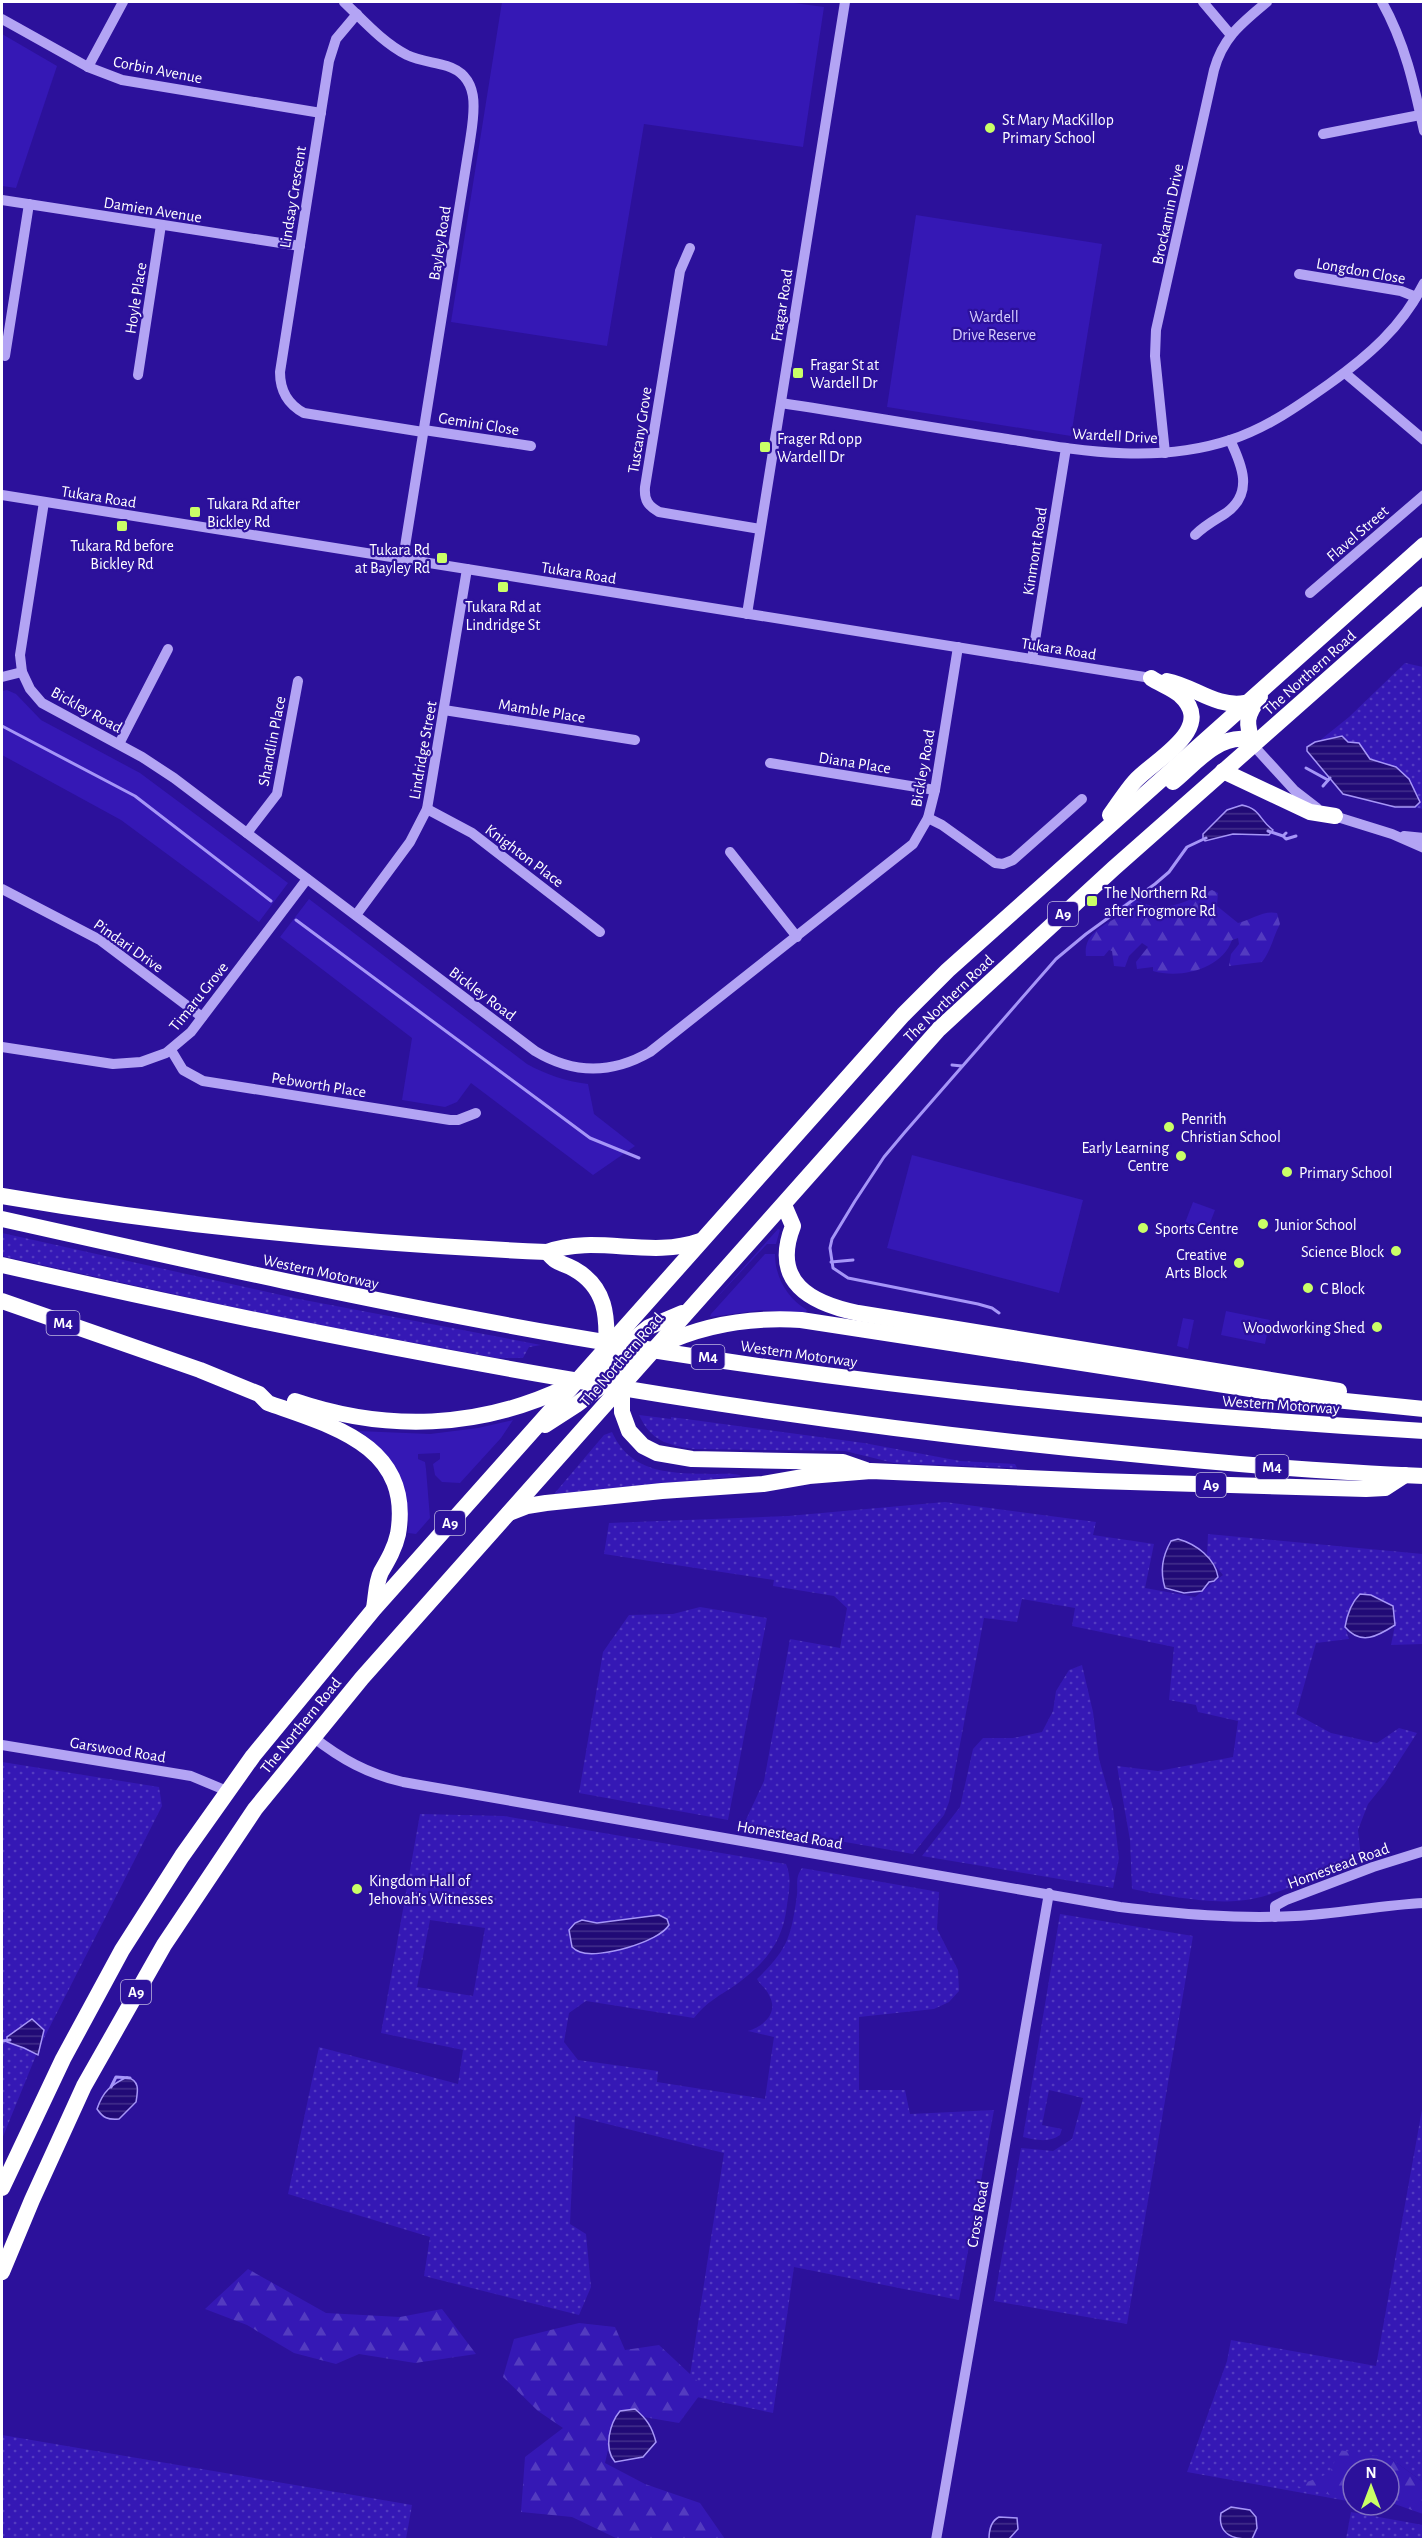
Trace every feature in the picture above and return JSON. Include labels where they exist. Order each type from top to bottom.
[{"type":"highway","name":"The Northern Road","points":[[2,2188],[31,2122],[101,1987],[176,1864],[227,1791],[312,1681],[374,1609],[573,1384],[638,1325],[662,1285],[903,1015],[948,970],[1424,545]]},
{"type":"highway","name":"The Northern Road","points":[[2,2272],[84,2086],[127,2008],[210,1874],[255,1809],[313,1737],[565,1449],[589,1408],[622,1385],[939,1029],[1096,884],[1424,594]]},
{"type":"highway","points":[[1253,745],[1247,730],[1250,712],[1277,675]]},
{"type":"highway","points":[[1088,844],[1135,781],[1186,736],[1190,726],[1190,711],[1184,699],[1178,693],[1151,678]]},
{"type":"highway","points":[[1151,678],[1179,683],[1223,703],[1245,704]]},
{"type":"highway","points":[[1088,844],[1143,809],[1220,744],[1240,738],[1253,745]]},
{"type":"highway","points":[[1223,771],[1310,812],[1335,816]]},
{"type":"highway","points":[[2,1196],[138,1218],[291,1235],[547,1252],[567,1245],[665,1249],[682,1247],[702,1240]]},
{"type":"highway","points":[[784,1205],[793,1226],[786,1248],[790,1272],[807,1295],[829,1306],[881,1317],[1424,1403]]},
{"type":"highway","name":"Western Motorway","points":[[2,1219],[240,1272],[422,1309],[572,1336],[799,1372],[990,1396],[1150,1412],[1424,1431]]},
{"type":"highway","points":[[529,1435],[589,1408],[600,1387],[605,1356],[607,1320],[603,1301],[594,1284],[572,1268],[556,1263],[547,1252]]},
{"type":"highway","name":"M4","points":[[2,1265],[321,1334],[702,1402],[1049,1447],[1259,1466],[1424,1476]]},
{"type":"highway","name":"M4","points":[[2,1301],[200,1370],[259,1394],[268,1403],[345,1432],[364,1443],[379,1458],[391,1476],[400,1515],[397,1536],[386,1566],[380,1574],[374,1609]]},
{"type":"highway","points":[[688,1310],[638,1325],[628,1346],[622,1385],[622,1412],[629,1431],[635,1439],[648,1449],[663,1456],[692,1459],[843,1462],[871,1471]]},
{"type":"highway","points":[[600,1387],[655,1348],[690,1333],[740,1321],[801,1320],[1296,1396],[1424,1409]]},
{"type":"highway","points":[[605,1356],[628,1346]]},
{"type":"highway","name":"M4","points":[[259,1394],[272,1393],[336,1414],[397,1423],[438,1423],[477,1418],[517,1407],[573,1384]]},
{"type":"highway","name":"A9","points":[[508,1513],[527,1506],[546,1503],[662,1491],[763,1484],[809,1476],[871,1471],[1107,1482],[1366,1489],[1385,1488],[1405,1475]]},
{"type":"street","points":[[88,67],[123,2]]},
{"type":"street","name":"Bayley Road","points":[[344,2],[381,36],[407,54],[454,69],[469,84],[474,98],[470,141],[403,559]]},
{"type":"street","name":"Fragar Road","points":[[747,614],[845,2]]},
{"type":"street","points":[[1203,2],[1230,34]]},
{"type":"street","name":"Brockamin Drive","points":[[1165,453],[1155,356],[1156,330],[1214,70],[1217,58],[1230,34],[1267,2]]},
{"type":"street","points":[[1382,2],[1403,48],[1424,131]]},
{"type":"street","name":"Lindsay Crescent","points":[[284,393],[280,372],[334,43],[357,14]]},
{"type":"street","name":"Corbin Avenue","points":[[2,19],[106,75],[141,84],[321,113]]},
{"type":"street","points":[[1323,134],[1420,115]]},
{"type":"street","name":"Damien Avenue","points":[[2,200],[300,246]]},
{"type":"street","points":[[5,356],[29,204]]},
{"type":"street","name":"Hoyle Place","points":[[138,375],[161,225]]},
{"type":"street","name":"Tuscany Grove","points":[[690,248],[680,271],[645,498],[649,505],[659,512],[760,529]]},
{"type":"street","name":"Longdon Close","points":[[1299,274],[1401,291],[1416,297]]},
{"type":"street","name":"Wardell Drive","points":[[781,403],[1066,448],[1127,455],[1165,453],[1230,440],[1284,416],[1345,373],[1390,334],[1424,283]]},
{"type":"street","points":[[1345,373],[1424,440]]},
{"type":"street","points":[[272,398],[284,393],[298,410],[312,415],[424,431]]},
{"type":"street","name":"Gemini Close","points":[[424,431],[531,446]]},
{"type":"street","points":[[1195,535],[1206,524],[1232,508],[1242,493],[1244,472],[1230,440]]},
{"type":"street","name":"Kinmont Road","points":[[1032,659],[1066,448]]},
{"type":"street","name":"Tukara Road","points":[[2,495],[1151,678]]},
{"type":"street","name":"Flavel Street","points":[[1310,593],[1424,495]]},
{"type":"street","points":[[2,677],[22,672],[21,647],[44,502]]},
{"type":"street","name":"Lindridge Street","points":[[356,915],[410,842],[427,809],[467,569]]},
{"type":"street","name":"Bickley Road","points":[[22,672],[36,696],[49,708],[119,744],[174,778],[536,1051],[568,1066],[590,1069],[624,1064],[650,1052],[906,851],[921,833],[928,818],[935,790],[958,647]]},
{"type":"street","points":[[119,744],[168,649]]},
{"type":"street","name":"Shandlin Place","points":[[247,833],[277,794],[298,681]]},
{"type":"street","name":"Mamble Place","points":[[444,710],[635,740]]},
{"type":"street","points":[[1253,745],[1302,797],[1316,807],[1424,848]]},
{"type":"street","name":"Diana Place","points":[[770,764],[935,790]]},
{"type":"street","points":[[928,818],[942,825],[991,861],[1003,864],[1013,860],[1082,799]]},
{"type":"street","name":"Knighton Place","points":[[427,809],[472,833],[600,932]]},
{"type":"street","points":[[1392,834],[1424,838]]},
{"type":"street","points":[[730,852],[797,936]]},
{"type":"street","name":"Timaru Grove","points":[[2,1047],[123,1064],[141,1062],[171,1050],[191,1032],[307,879]]},
{"type":"street","name":"Pindari Drive","points":[[2,889],[100,940],[202,1017]]},
{"type":"street","name":"Pebworth Place","points":[[171,1050],[183,1070],[203,1081],[450,1120],[458,1120],[476,1113]]},
{"type":"street","name":"Homestead Road","points":[[313,1737],[354,1766],[381,1777],[403,1782],[1120,1907],[1195,1916],[1275,1917],[1424,1903]]},
{"type":"street","name":"Garswood Road","points":[[2,1745],[191,1776],[227,1791]]},
{"type":"street","name":"Homestead Road","points":[[1275,1917],[1275,1906],[1286,1900],[1373,1867],[1424,1851]]},
{"type":"street","name":"Cross Road","points":[[936,2540],[1049,1893]]},
{"type":"green space","points":[[502,2],[787,2],[824,7],[803,147],[644,124],[607,346],[451,322]]},
{"type":"green space","points":[[2,34],[57,66],[16,188],[2,186]]},
{"type":"green space","name":"Wardell Drive Reserve","points":[[916,215],[1102,244],[1071,436],[887,407]]},
{"type":"green space","points":[[1405,663],[1423,667],[1423,809],[1346,795],[1308,750],[1349,717]]},
{"type":"green space","points":[[7,690],[16,694],[41,720],[140,773],[288,883],[259,922],[121,820],[2,755],[2,691]]},
{"type":"green space","points":[[1212,890],[1218,893],[1217,906],[1238,923],[1262,914],[1277,913],[1280,924],[1262,962],[1229,966],[1231,954],[1239,944],[1238,938],[1232,940],[1227,950],[1210,965],[1176,974],[1153,971],[1153,967],[1137,969],[1136,962],[1148,947],[1142,943],[1129,956],[1125,967],[1114,966],[1112,951],[1109,950],[1104,956],[1086,956],[1086,948],[1091,936],[1119,916],[1121,906],[1131,898],[1163,907],[1181,903]]},
{"type":"green space","points":[[309,899],[527,1064],[556,1077],[588,1084],[594,1114],[635,1146],[593,1175],[471,1083],[457,1102],[445,1107],[402,1100],[412,1038],[280,937]]},
{"type":"green space","points":[[912,1155],[1083,1200],[1059,1293],[887,1248]]},
{"type":"green space","points":[[1193,1202],[1215,1210],[1207,1231],[1185,1223]]},
{"type":"green space","points":[[778,1229],[780,1230],[776,1244],[767,1244],[707,1308]]},
{"type":"green space","points":[[2,1233],[299,1299],[541,1345],[529,1347],[523,1358],[497,1358],[296,1321],[2,1256]]},
{"type":"green space","points":[[765,1254],[775,1254],[777,1271],[783,1286],[807,1310],[805,1314],[762,1310],[710,1317],[711,1314]]},
{"type":"green space","points":[[1226,1311],[1270,1320],[1265,1344],[1221,1335]]},
{"type":"green space","points":[[1183,1318],[1194,1320],[1188,1349],[1177,1346]]},
{"type":"green space","points":[[639,1415],[671,1419],[671,1417],[864,1443],[960,1461],[1015,1464],[1017,1468],[894,1463],[845,1451],[694,1449],[676,1446],[661,1440],[649,1431]]},
{"type":"green space","points":[[513,1420],[501,1438],[460,1483],[442,1482],[435,1475],[433,1464],[440,1459],[440,1453],[418,1454],[418,1459],[425,1462],[430,1518],[416,1534],[408,1533],[407,1502],[398,1474],[382,1451],[358,1431],[430,1434],[478,1428]]},
{"type":"green space","points":[[612,1432],[631,1457],[656,1469],[670,1472],[741,1476],[554,1494],[604,1435]]},
{"type":"green space","points":[[945,1502],[1096,1522],[1093,1535],[1154,1544],[1145,1588],[1195,1597],[1223,1575],[1207,1556],[1208,1534],[1423,1554],[1423,1644],[1391,1645],[1395,1625],[1393,1606],[1371,1595],[1345,1627],[1349,1639],[1316,1643],[1296,1714],[1331,1733],[1377,1743],[1399,1728],[1417,1733],[1385,1783],[1368,1804],[1358,1830],[1361,1858],[1280,1891],[1238,1901],[1192,1899],[1132,1889],[1130,1840],[1117,1766],[1158,1771],[1233,1757],[1238,1721],[1198,1712],[1196,1705],[1169,1700],[1174,1647],[1072,1626],[1075,1608],[1022,1599],[1017,1622],[984,1618],[949,1802],[944,1815],[913,1854],[744,1824],[764,1781],[790,1639],[840,1648],[847,1608],[834,1596],[773,1586],[774,1580],[604,1554],[609,1523],[788,1516]]},
{"type":"green space","points":[[700,1607],[767,1618],[728,1820],[579,1793],[603,1652],[629,1615],[673,1614]]},
{"type":"green space","points":[[1082,1665],[1093,1712],[1099,1759],[1113,1808],[1119,1858],[1113,1888],[922,1856],[960,1807],[973,1749],[983,1738],[1013,1738],[1042,1732],[1053,1711],[1056,1691],[1069,1670]]},
{"type":"green space","points":[[2,1762],[159,1787],[162,1806],[39,2048],[2,2139]]},
{"type":"green space","points":[[420,1814],[504,1816],[786,1864],[790,1885],[782,1930],[765,1959],[747,1976],[709,2003],[694,2018],[586,2001],[569,2013],[564,2042],[578,2060],[658,2071],[657,2082],[765,2099],[774,2037],[748,2031],[759,2026],[771,2013],[772,2002],[757,1979],[775,1959],[786,1942],[795,1909],[798,1878],[802,1868],[939,1892],[937,1929],[958,1970],[959,1991],[949,2002],[934,2009],[859,2017],[859,2090],[905,2090],[910,2114],[994,2110],[959,2300],[794,2267],[773,2413],[687,2395],[724,2153],[575,2116],[570,2224],[586,2234],[591,2287],[579,2315],[424,2276],[430,2237],[288,2194],[319,2047],[458,2084],[463,2050],[381,2033]],"holes":[[[430,1920],[485,1928],[473,1996],[417,1987]]]},
{"type":"green space","points":[[1060,1914],[1193,1936],[1127,2324],[994,2301],[1021,2148],[1053,2151],[1072,2139],[1083,2098],[1049,2090],[1042,2125],[1062,2129],[1060,2135],[1047,2140],[1023,2137]]},
{"type":"green space","points":[[1423,2104],[1423,2482],[1401,2466],[1401,2457],[1341,2457],[1341,2500],[1187,2472],[1227,2361],[1231,2340],[1376,2366]]},
{"type":"green space","points":[[248,2269],[326,2313],[400,2317],[442,2309],[476,2354],[415,2363],[359,2354],[336,2364],[294,2353],[247,2325],[205,2309]]},
{"type":"green space","points":[[579,2323],[615,2327],[625,2350],[659,2345],[705,2388],[679,2423],[638,2416],[615,2419],[605,2463],[645,2484],[700,2503],[725,2539],[618,2539],[572,2517],[521,2512],[525,2457],[563,2428],[538,2411],[503,2377],[514,2339]]},
{"type":"green space","points":[[2,2435],[412,2505],[406,2539],[2,2539]]},
{"type":"green space","points":[[1339,2450],[1384,2457],[1341,2457],[1341,2498],[1297,2486],[1330,2473]]},
{"type":"green space","points":[[1401,2466],[1423,2482],[1423,2514],[1401,2506]]},
{"type":"green space","points":[[1350,2517],[1379,2517],[1423,2525],[1423,2539],[1346,2539]]},
{"type":"shaded area","points":[[1342,736],[1348,742],[1359,743],[1370,759],[1396,767],[1409,779],[1420,802],[1415,807],[1395,807],[1343,794],[1307,751],[1307,747],[1315,742]]},
{"type":"shaded area","points":[[1242,805],[1253,809],[1273,830],[1269,835],[1233,834],[1205,841],[1203,834],[1227,810]]},
{"type":"shaded area","points":[[1178,1539],[1204,1553],[1216,1570],[1218,1577],[1209,1582],[1202,1591],[1184,1593],[1165,1588],[1162,1570],[1164,1558],[1171,1541]]},
{"type":"shaded area","points":[[1360,1594],[1371,1595],[1393,1606],[1395,1625],[1370,1637],[1363,1638],[1351,1633],[1345,1627],[1348,1614]]},
{"type":"shaded area","points":[[659,1915],[667,1919],[669,1925],[654,1937],[628,1948],[589,1954],[572,1947],[569,1930],[575,1923],[582,1920],[597,1923]]},
{"type":"shaded area","points":[[32,2019],[44,2030],[38,2055],[7,2042],[7,2037]]},
{"type":"shaded area","points":[[127,2077],[136,2084],[136,2102],[119,2119],[106,2118],[97,2109],[102,2098],[112,2086]]},
{"type":"shaded area","points":[[635,2409],[643,2416],[656,2442],[643,2457],[615,2462],[609,2450],[609,2436],[613,2422],[620,2411]]},
{"type":"shaded area","points":[[1231,2507],[1250,2510],[1256,2517],[1257,2528],[1252,2539],[1234,2537],[1225,2531],[1220,2520],[1221,2513]]},
{"type":"shaded area","points":[[999,2517],[1017,2518],[1018,2529],[1009,2539],[989,2539],[991,2526]]},
{"type":"waterway","points":[[2,726],[135,796],[271,901]]},
{"type":"waterway","points":[[1306,768],[1328,780]]},
{"type":"waterway","points":[[1323,786],[1330,778]]},
{"type":"waterway","points":[[1268,831],[1283,836],[1286,833]]},
{"type":"waterway","points":[[1284,837],[1286,839],[1296,836]]},
{"type":"waterway","points":[[999,1313],[992,1308],[978,1304],[848,1278],[833,1268],[830,1248],[832,1239],[884,1157],[1056,959],[1086,934],[1155,884],[1169,872],[1187,847],[1206,838]]},
{"type":"waterway","points":[[296,920],[590,1138],[639,1158]]},
{"type":"waterway","points":[[952,1065],[962,1066]]},
{"type":"waterway","points":[[831,1262],[853,1260]]},
{"type":"waterway","points":[[2,2041],[10,2040]]},
{"type":"waterway","points":[[111,2087],[116,2077],[130,2078]]},
{"type":"place","name":"St Mary MacKillop Primary School","points":[[990,128]]},
{"type":"place","name":"Fragar St at Wardell Dr","points":[[798,373]]},
{"type":"place","name":"Frager Rd opp Wardell Dr","points":[[765,447]]},
{"type":"place","name":"Tukara Rd after Bickley Rd","points":[[195,512]]},
{"type":"place","name":"Tukara Rd before Bickley Rd","points":[[122,526]]},
{"type":"place","name":"Tukara Rd at Bayley Rd","points":[[442,558]]},
{"type":"place","name":"Tukara Rd at Lindridge St","points":[[503,587]]},
{"type":"place","name":"The Northern Rd after Frogmore Rd","points":[[1092,901]]},
{"type":"place","name":"Penrith Christian School","points":[[1169,1127]]},
{"type":"place","name":"Early Learning Centre","points":[[1181,1156]]},
{"type":"place","name":"Primary School","points":[[1287,1172]]},
{"type":"place","name":"Junior School","points":[[1263,1224]]},
{"type":"place","name":"Sports Centre","points":[[1143,1228]]},
{"type":"place","name":"Science Block","points":[[1396,1251]]},
{"type":"place","name":"Creative Arts Block","points":[[1239,1263]]},
{"type":"place","name":"C Block","points":[[1308,1288]]},
{"type":"place","name":"Woodworking Shed","points":[[1377,1327]]},
{"type":"place","name":"Kingdom Hall of Jehovah's Witnesses","points":[[357,1889]]}]
